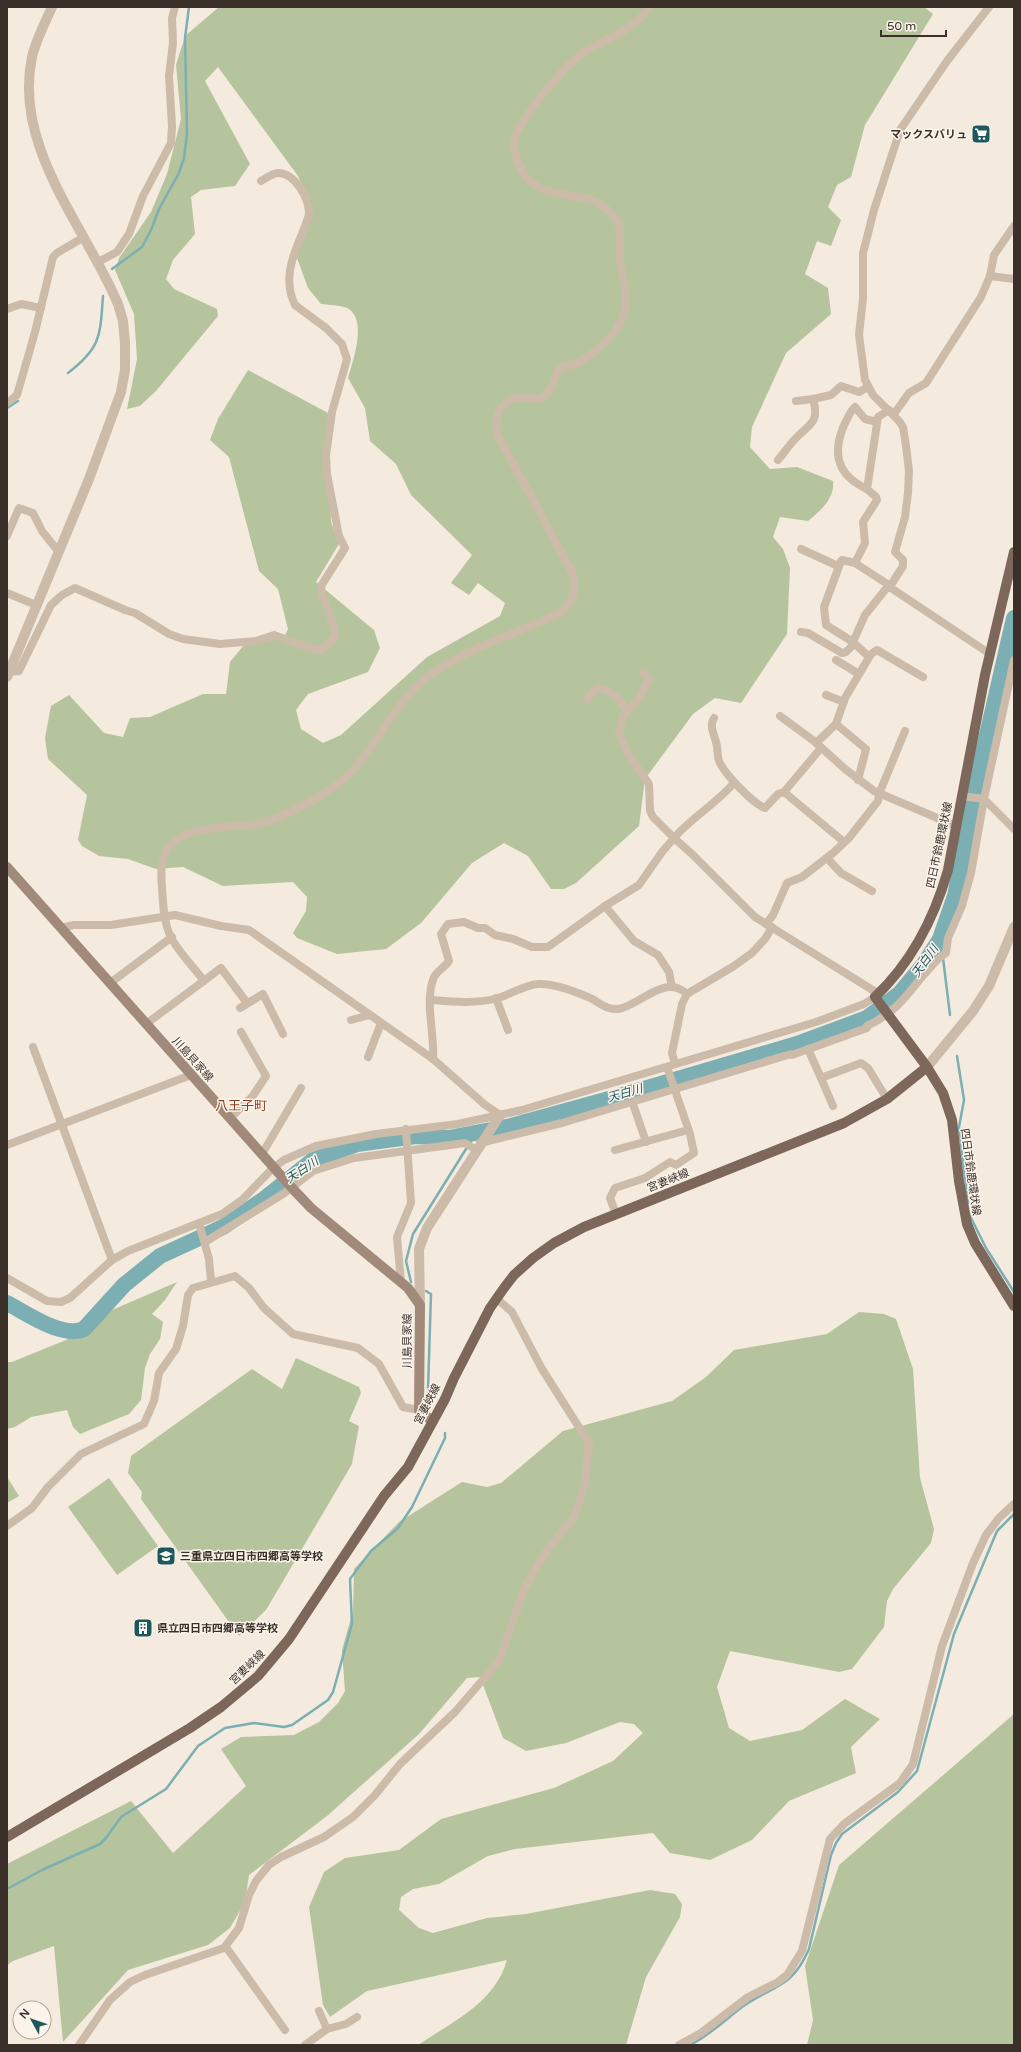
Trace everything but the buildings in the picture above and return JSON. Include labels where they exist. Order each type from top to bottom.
[{"type":"main road","name":"四日市鈴鹿環状線","points":[[1014,552],[970,748],[962,796],[943,888],[928,927],[912,954],[877,995],[887,1014],[927,1067],[943,1093],[952,1120],[959,1181],[967,1224],[975,1242],[1014,1306]]},
{"type":"main road","name":"川島貝家線","points":[[7,867],[273,1168],[311,1208],[408,1288],[420,1305],[419,1410]]},
{"type":"main road","name":"宮妻峡線","points":[[7,1837],[190,1728],[221,1707],[258,1676],[289,1640],[384,1496],[408,1467],[496,1298],[514,1275],[533,1258],[567,1236],[616,1214],[844,1123],[887,1099],[927,1067]]},
{"type":"main road","points":[[419,1410],[432,1421]]},
{"type":"street","points":[[8,674],[89,479],[122,392],[126,356],[123,321],[118,304],[39,148],[30,114],[29,82],[32,56],[52,7]]},
{"type":"street","points":[[98,262],[117,252],[129,234],[143,196],[170,143],[172,126],[169,76],[175,7]]},
{"type":"street","points":[[204,981],[172,937],[164,916],[161,873],[162,860],[167,849],[175,840],[187,834],[258,824],[275,819],[300,808],[331,790],[350,772],[368,751],[396,708],[422,682],[445,666],[562,612],[570,604],[575,593],[575,582],[572,572],[497,434],[495,422],[500,411],[508,402],[519,398],[538,400],[546,395],[559,369],[578,362],[616,331],[626,300],[620,261],[622,234],[617,220],[595,201],[583,197],[548,193],[533,184],[522,171],[515,154],[515,137],[526,119],[561,73],[582,54],[633,26],[644,16],[649,7]]},
{"type":"street","points":[[801,632],[808,633],[842,653],[846,652],[854,643],[865,615],[903,566],[903,560],[896,552],[905,517],[909,471],[903,428],[891,412],[868,387],[861,359],[859,335],[863,298],[863,253],[896,137],[910,113],[931,83],[989,7]]},
{"type":"street","points":[[8,674],[19,671],[50,605],[62,595],[75,588],[125,610],[135,612],[169,634],[192,642],[220,644],[256,641],[274,634],[309,648],[322,650],[335,637],[334,626],[322,594],[321,586],[345,548],[339,536],[327,474],[326,456],[332,412],[347,359],[342,344],[326,328],[295,305],[292,299],[289,268],[309,214],[306,198],[295,181],[287,174],[276,173],[261,181]]},
{"type":"street","points":[[867,489],[878,417],[891,412],[909,394],[926,383],[981,297],[990,276],[994,255],[1014,226]]},
{"type":"street","points":[[7,403],[17,395],[54,257],[57,253],[84,237]]},
{"type":"street","points":[[990,276],[1014,279]]},
{"type":"street","points":[[7,309],[21,304],[41,308]]},
{"type":"street","points":[[796,401],[831,395],[841,386],[859,392],[868,387]]},
{"type":"street","points":[[778,460],[793,441],[811,425],[816,409],[813,399]]},
{"type":"street","points":[[855,563],[864,543],[862,522],[877,500],[876,497],[867,489],[849,478],[841,468],[838,460],[839,438],[850,412],[855,407],[865,419],[877,422]]},
{"type":"street","points":[[7,536],[19,508],[33,513],[42,531],[58,551]]},
{"type":"street","points":[[801,549],[838,566]]},
{"type":"street","points":[[868,656],[854,643],[824,623],[824,607],[838,566],[842,560],[855,563],[889,585],[888,587],[990,654]]},
{"type":"street","points":[[7,593],[36,605]]},
{"type":"street","points":[[714,718],[712,726],[718,749],[718,759],[734,783],[765,808],[778,794],[784,792],[836,724],[844,702],[868,656],[877,650],[923,677]]},
{"type":"street","points":[[836,660],[859,674]]},
{"type":"street","points":[[205,1242],[292,1188],[313,1171],[340,1161],[465,1143],[476,1147],[562,1124],[674,1088],[791,1054],[792,1055],[867,1028],[867,1026],[887,1014],[906,996],[938,958],[946,953],[948,938],[962,906],[971,873],[984,799],[1014,660]]},
{"type":"street","points":[[7,1278],[47,1301],[58,1303],[70,1298],[112,1260],[229,1210],[254,1189],[273,1168],[284,1160],[316,1146],[336,1141],[458,1124],[522,1110],[670,1067],[816,1022],[864,1004],[877,995],[747,910],[653,817],[650,811],[649,784],[626,752],[619,734],[623,716],[639,698],[649,680],[643,672]]},
{"type":"street","points":[[587,700],[593,691],[600,688],[616,696],[624,705],[626,712]]},
{"type":"street","points":[[826,695],[844,702]]},
{"type":"street","points":[[780,716],[819,745],[858,780],[879,794],[956,826]]},
{"type":"street","points":[[836,724],[865,746],[866,749],[858,780]]},
{"type":"street","points":[[616,1214],[610,1198],[615,1188],[645,1178],[670,1162],[676,1165],[694,1153],[674,1088],[670,1067],[682,1004],[687,994],[734,966],[752,953],[769,925],[787,883],[802,877],[827,858],[844,842],[878,801],[879,794],[906,731]]},
{"type":"street","points":[[433,1059],[434,1048],[430,1014],[431,1000],[435,975],[449,961],[440,934],[448,924],[464,922],[478,928],[485,928],[495,935],[513,939],[532,946],[543,948],[548,947],[604,906],[639,885],[662,852],[674,838],[691,820],[723,795],[734,783]]},
{"type":"street","points":[[784,792],[844,842]]},
{"type":"street","points":[[962,796],[984,799],[1014,828]]},
{"type":"street","points":[[827,858],[841,874],[872,891]]},
{"type":"street","points":[[604,906],[634,941],[658,955],[669,972],[672,987]]},
{"type":"street","points":[[61,928],[74,925],[111,925],[164,916],[184,916],[221,926],[249,930],[433,1059],[484,1104],[500,1115]]},
{"type":"street","points":[[927,1067],[973,1011],[989,986],[1014,927]]},
{"type":"street","points":[[110,983],[172,937]]},
{"type":"street","points":[[146,1024],[221,968],[244,1005],[263,994],[283,1034]]},
{"type":"street","points":[[431,1000],[471,1002],[496,998],[538,984],[589,997],[600,1005],[616,1009],[630,1004],[651,992],[672,987],[687,994]]},
{"type":"street","points":[[496,998],[508,1030]]},
{"type":"street","points":[[351,1020],[370,1015]]},
{"type":"street","points":[[368,1057],[381,1023]]},
{"type":"street","points":[[230,1118],[252,1097],[266,1076],[263,1067],[241,1032]]},
{"type":"street","points":[[33,1047],[112,1260]]},
{"type":"street","points":[[808,1049],[833,1106]]},
{"type":"street","points":[[821,1078],[861,1063],[868,1068],[887,1099]]},
{"type":"street","points":[[7,1145],[191,1074]]},
{"type":"street","points":[[262,1154],[301,1088]]},
{"type":"street","points":[[632,1101],[646,1142]]},
{"type":"street","points":[[420,1305],[419,1249],[428,1228],[476,1147],[500,1115]]},
{"type":"street","points":[[615,1150],[688,1130]]},
{"type":"street","points":[[402,1282],[397,1237],[411,1203],[406,1131]]},
{"type":"street","points":[[199,1223],[209,1259],[211,1281]]},
{"type":"street","points":[[7,1526],[32,1508],[48,1487],[81,1454],[144,1424],[154,1401],[159,1373],[175,1353],[188,1295],[193,1288],[211,1281],[235,1276],[249,1288],[264,1308],[294,1334],[358,1348],[379,1364],[403,1407],[419,1410]]},
{"type":"street","points":[[79,2045],[110,2000],[130,1982],[226,1946],[239,1928],[249,1895],[256,1881],[268,1865],[281,1857],[324,1837],[353,1817],[375,1795],[400,1764],[456,1712],[495,1668],[505,1649],[524,1590],[532,1574],[548,1549],[573,1518],[580,1504],[589,1455],[588,1439],[542,1369],[512,1312],[496,1298]]},
{"type":"street","points":[[679,2045],[701,2033],[748,1997],[778,1982],[787,1975],[795,1964],[802,1951],[830,1839],[844,1824],[900,1783],[913,1764],[942,1646],[973,1563],[986,1535],[999,1518],[1014,1504]]},
{"type":"street","points":[[226,1946],[285,2030]]},
{"type":"street","points":[[319,2011],[327,2028]]},
{"type":"street","points":[[305,2045],[327,2028],[346,2024],[357,2017]]},
{"type":"green space","points":[[219,7],[924,7],[933,14],[865,125],[851,177],[837,185],[828,207],[841,220],[831,246],[817,241],[805,274],[828,288],[831,314],[786,353],[752,427],[750,447],[770,469],[797,467],[833,481],[832,493],[829,499],[817,513],[808,521],[780,517],[773,537],[783,549],[790,568],[787,634],[741,703],[715,698],[693,714],[645,779],[639,826],[576,883],[564,889],[551,889],[528,856],[504,843],[472,863],[421,923],[386,949],[337,954],[297,938],[293,933],[306,911],[307,897],[293,882],[223,886],[183,867],[156,869],[128,859],[99,856],[82,846],[78,840],[87,795],[48,759],[45,738],[51,706],[69,695],[104,733],[123,737],[130,718],[150,717],[203,694],[226,694],[230,662],[244,645],[285,635],[288,629],[278,589],[259,571],[229,457],[210,440],[218,419],[248,370],[328,413],[331,522],[339,544],[316,582],[374,630],[380,648],[368,672],[308,694],[296,710],[301,729],[323,743],[341,735],[427,657],[500,616],[505,603],[478,583],[469,595],[451,583],[472,555],[411,495],[396,464],[370,441],[365,408],[348,378],[355,352],[358,332],[354,315],[349,309],[340,306],[321,304],[308,288],[293,247],[310,205],[298,176],[218,67],[205,81],[250,164],[235,186],[201,190],[191,197],[195,234],[173,260],[166,279],[174,289],[217,309],[218,316],[156,391],[140,406],[127,409],[137,359],[134,314],[115,270],[119,258],[151,212],[167,174],[181,119],[176,65],[185,36]]},
{"type":"green space","points":[[177,1282],[165,1300],[152,1314],[163,1322],[160,1339],[150,1354],[145,1368],[141,1400],[129,1414],[80,1434],[73,1427],[67,1410],[31,1417],[15,1427],[7,1429],[7,1362],[12,1362],[66,1340],[112,1310]]},
{"type":"green space","points":[[859,1312],[884,1314],[896,1319],[913,1369],[920,1478],[934,1529],[931,1543],[893,1589],[887,1601],[884,1627],[852,1669],[839,1672],[730,1651],[717,1687],[729,1728],[750,1741],[802,1730],[845,1699],[880,1719],[851,1747],[856,1773],[789,1801],[752,1840],[710,1860],[670,1853],[653,1833],[515,1849],[488,1856],[439,1884],[413,1889],[401,1897],[399,1910],[419,1928],[433,1933],[487,1918],[526,1914],[650,1890],[675,1894],[682,1904],[680,1917],[646,1977],[626,2045],[418,2045],[471,2010],[483,2000],[501,1975],[507,1960],[367,1991],[330,2017],[323,2005],[309,1907],[324,1872],[345,1858],[399,1850],[441,1819],[554,1788],[613,1761],[643,1733],[634,1724],[620,1722],[566,1743],[526,1751],[503,1738],[480,1677],[467,1678],[419,1734],[327,1816],[249,1875],[245,1902],[230,1928],[208,1945],[128,1970],[63,2042],[54,1946],[13,1961],[7,1965],[7,1864],[131,1801],[173,1853],[246,1786],[221,1749],[241,1737],[294,1735],[319,1722],[338,1703],[345,1691],[342,1650],[353,1611],[354,1569],[399,1522],[462,1482],[487,1487],[501,1483],[563,1431],[672,1401],[706,1377],[734,1350],[827,1334]]},
{"type":"green space","points":[[296,1358],[359,1387],[361,1393],[349,1421],[359,1426],[352,1464],[266,1610],[239,1636],[141,1499],[142,1492],[128,1473],[131,1456],[252,1369],[282,1389]]},
{"type":"green space","points":[[7,1477],[19,1496],[7,1503]]},
{"type":"green space","points":[[109,1478],[158,1546],[117,1575],[68,1507]]},
{"type":"green space","points":[[1014,1714],[1014,2045],[807,2045],[813,2020],[805,1966],[839,1865]]},
{"type":"waterway","points":[[112,269],[142,247],[151,230],[159,209],[179,173],[184,158],[187,134],[185,38],[189,7]]},
{"type":"waterway","points":[[68,373],[87,355],[97,339],[100,331],[103,296]]},
{"type":"waterway","points":[[7,408],[18,401]]},
{"type":"waterway","name":"天白川","points":[[7,1303],[55,1328],[66,1331],[84,1329],[124,1285],[160,1256],[223,1227],[264,1199],[313,1160],[357,1144],[416,1136],[449,1138],[511,1126],[620,1096],[797,1044],[867,1018],[899,994],[924,964],[940,939],[955,896],[981,761],[1014,618]]},
{"type":"waterway","points":[[940,939],[943,953]]},
{"type":"waterway","points":[[943,958],[950,1015]]},
{"type":"waterway","points":[[957,1056],[964,1100],[959,1127],[968,1203]]},
{"type":"waterway","points":[[411,1282],[406,1261],[413,1234],[476,1133]]},
{"type":"waterway","points":[[970,1216],[986,1248],[1014,1292]]},
{"type":"waterway","points":[[426,1291],[431,1294],[428,1390]]},
{"type":"waterway","points":[[7,1889],[42,1870],[100,1844],[121,1817],[166,1789],[198,1746],[225,1728],[254,1723],[284,1727],[292,1725],[328,1700],[333,1692],[352,1624],[350,1579],[371,1551],[398,1528],[412,1507],[445,1438],[445,1433]]},
{"type":"waterway","points":[[690,2045],[711,2032],[742,2007],[781,1985],[795,1972],[802,1962],[809,1949],[831,1855],[836,1843],[842,1834],[898,1792],[917,1771],[954,1634],[997,1531],[1014,1514]]},
{"type":"place","name":"マックスバリュ","points":[[981,134]]},
{"type":"place","name":"三重県立四日市四郷高等学校","points":[[166,1556]]},
{"type":"place","name":"県立四日市四郷高等学校","points":[[143,1628]]},
{"type":"district","name":"八王子町","points":[[241,1105]]}]
